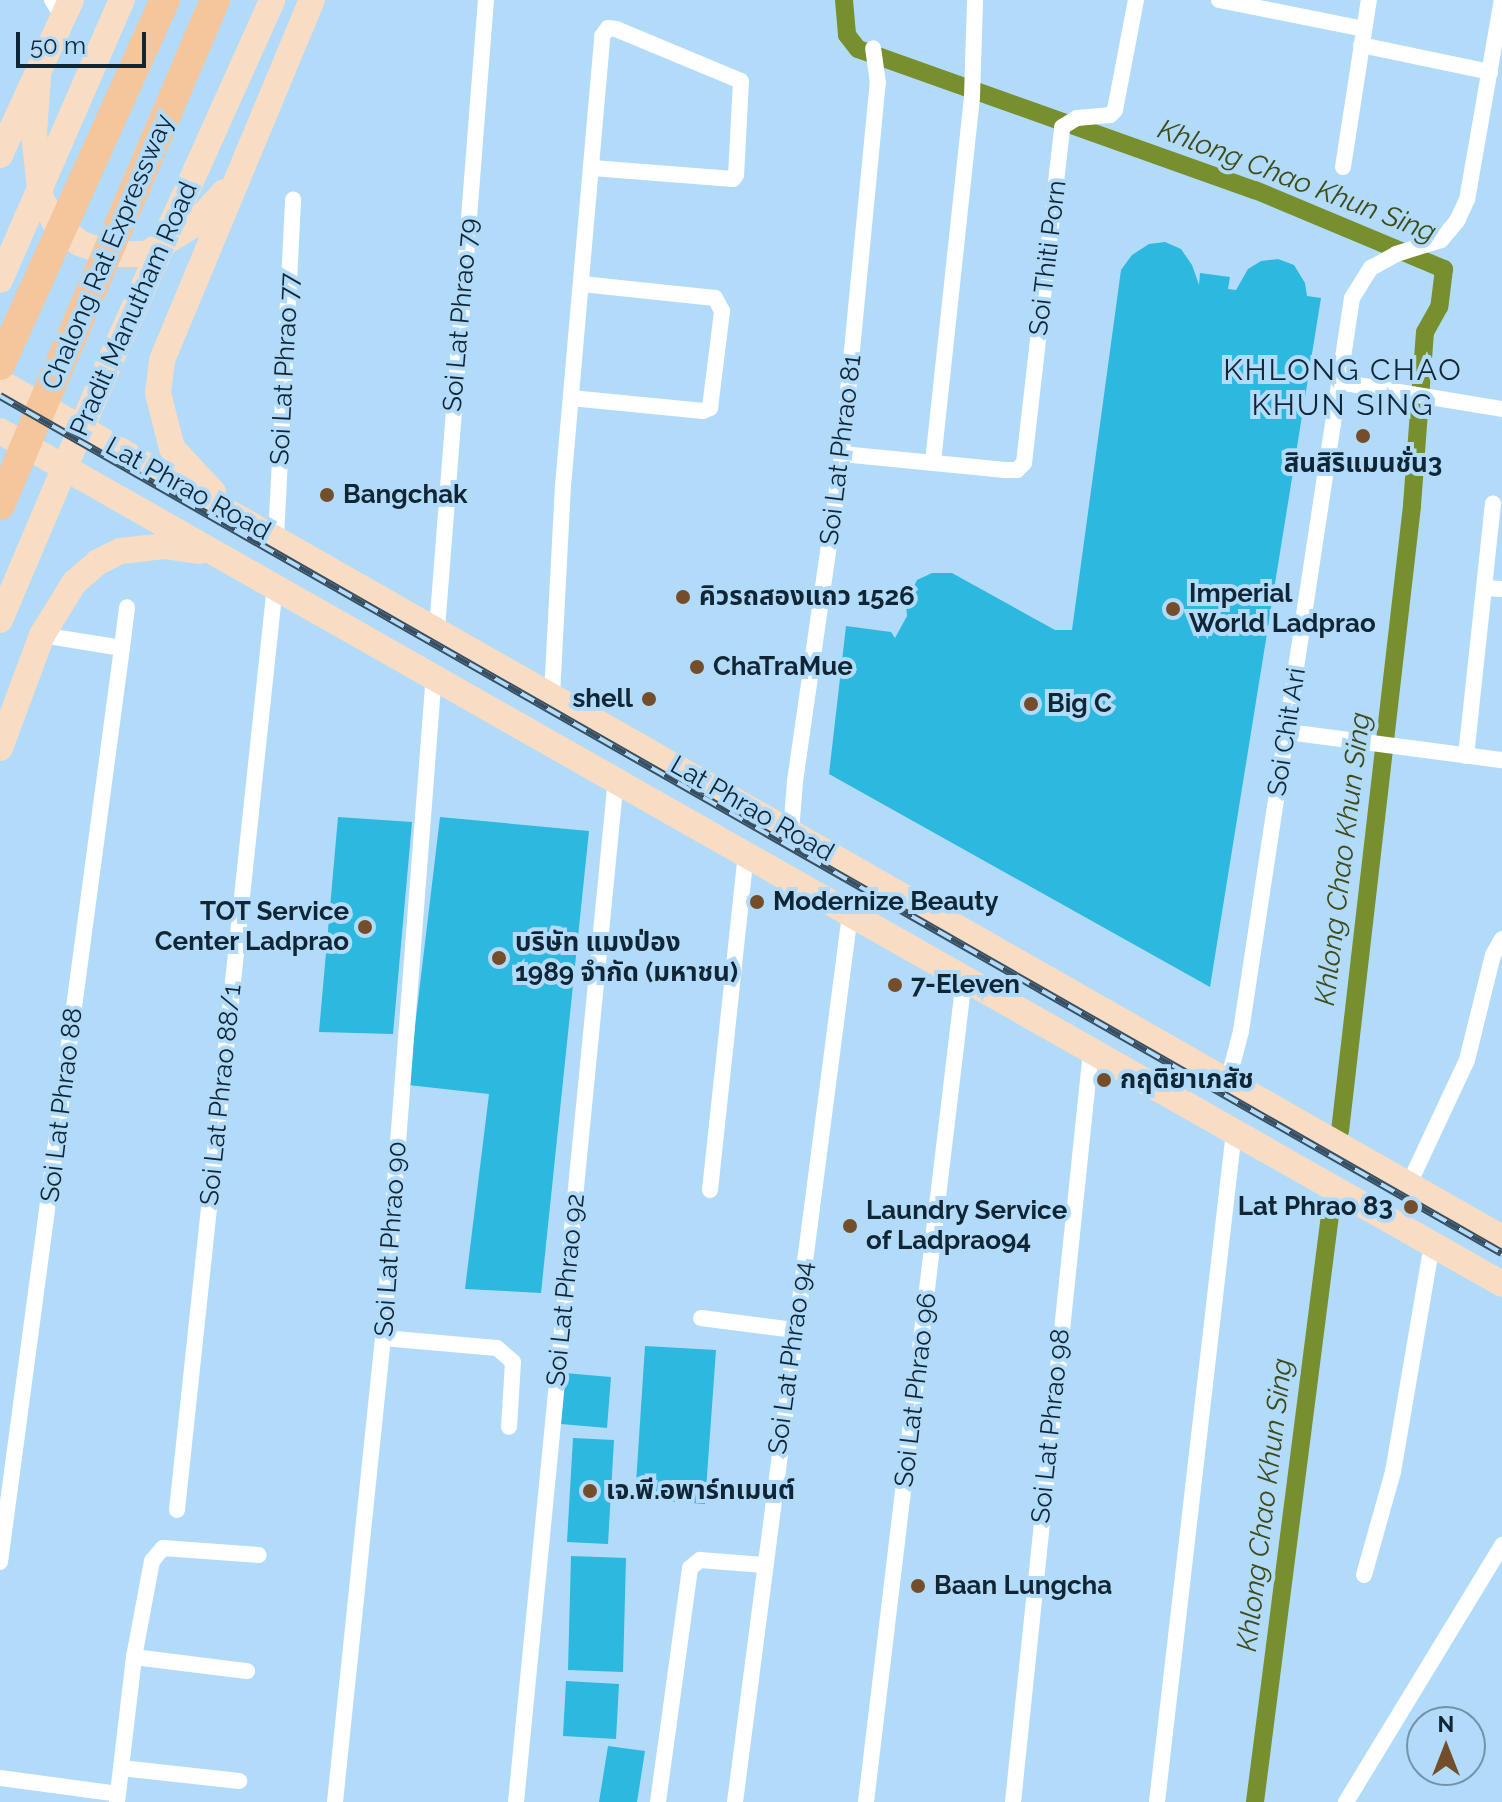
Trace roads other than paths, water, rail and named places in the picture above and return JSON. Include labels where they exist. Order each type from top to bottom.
[{"type":"highway","name":"Chalong Rat Expressway","points":[[4,379],[165,0]]},
{"type":"highway","name":"Chalong Rat Expressway","points":[[0,505],[215,0]]},
{"type":"main road","points":[[0,280],[122,0]]},
{"type":"main road","name":"Pradit Manutham Road","points":[[0,620],[107,368],[272,0]]},
{"type":"main road","points":[[249,524],[198,479],[172,448],[158,393],[162,360],[312,0]]},
{"type":"main road","points":[[0,155],[38,76],[62,6]]},
{"type":"main road","points":[[38,76],[34,133],[41,199],[54,221],[79,243],[111,254],[146,254],[195,224],[238,178]]},
{"type":"main road","points":[[0,414],[4,379]]},
{"type":"main road","name":"Lat Phrao Road","points":[[4,379],[66,420],[1502,1238]]},
{"type":"main road","points":[[45,456],[66,420]]},
{"type":"main road","name":"Lat Phrao Road","points":[[0,431],[434,674],[1502,1284]]},
{"type":"main road","points":[[0,748],[42,635],[74,583],[98,562],[121,551],[164,546],[219,555]]},
{"type":"street","name":"Soi Lat Phrao 79","points":[[437,629],[486,0]]},
{"type":"street","points":[[933,462],[973,89],[975,0]]},
{"type":"street","name":"Soi Thiti Porn","points":[[842,454],[1005,470],[1017,470],[1024,463],[1070,122],[1110,115],[1115,110],[1136,0]]},
{"type":"street","points":[[1219,0],[1362,37],[1493,80]]},
{"type":"street","points":[[1343,167],[1369,0]]},
{"type":"street","name":"Soi Chit Ari","points":[[1228,1081],[1241,1031],[1339,382],[1357,285],[1371,268],[1396,254],[1441,240],[1452,231],[1467,200],[1493,80],[1502,0]]},
{"type":"street","points":[[552,695],[571,398],[602,36],[608,28],[616,29],[738,77],[742,91],[736,175],[733,179],[592,168]]},
{"type":"street","name":"Soi Lat Phrao 81","points":[[791,832],[795,781],[842,454],[871,164],[876,66],[873,48]]},
{"type":"street","name":"Soi Lat Phrao 77","points":[[276,538],[293,199]]},
{"type":"street","points":[[571,398],[703,411],[710,408],[722,311],[715,298],[582,284]]},
{"type":"street","points":[[1339,382],[1502,409]]},
{"type":"street","points":[[1466,756],[1494,588],[1493,503]]},
{"type":"street","name":"Soi Lat Phrao 88/1","points":[[177,1510],[275,586]]},
{"type":"street","name":"Soi Lat Phrao 88","points":[[0,1562],[127,607]]},
{"type":"street","points":[[42,635],[122,648]]},
{"type":"street","name":"Soi Lat Phrao 90","points":[[335,1802],[383,1338],[434,674]]},
{"type":"street","points":[[1288,732],[1502,760]]},
{"type":"street","name":"Soi Lat Phrao 92","points":[[516,1802],[616,779]]},
{"type":"street","points":[[710,1190],[746,854]]},
{"type":"street","name":"Soi Lat Phrao 94","points":[[735,1802],[850,914]]},
{"type":"street","points":[[1409,1184],[1467,1060],[1493,955],[1502,939]]},
{"type":"street","name":"Soi Lat Phrao 96","points":[[866,1802],[964,979]]},
{"type":"street","name":"Soi Lat Phrao 98","points":[[1013,1802],[1091,1051]]},
{"type":"street","points":[[1157,1802],[1234,1131]]},
{"type":"street","points":[[1364,1575],[1393,1472],[1432,1244]]},
{"type":"street","points":[[701,1318],[795,1330]]},
{"type":"street","points":[[383,1338],[497,1348],[513,1362],[509,1427]]},
{"type":"street","points":[[1346,1802],[1502,1545]]},
{"type":"street","points":[[0,1778],[118,1798],[134,1657],[152,1561],[163,1548],[259,1555]]},
{"type":"street","points":[[658,1802],[690,1568],[700,1560],[764,1565]]},
{"type":"street","points":[[134,1657],[247,1671]]},
{"type":"street","points":[[121,1768],[239,1781]]},
{"type":"waterway","name":"Khlong Chao Khun Sing","points":[[844,0],[847,35],[858,49],[1255,190],[1444,269],[1439,307],[1425,332],[1412,506],[1340,1131]]},
{"type":"waterway","name":"Khlong Chao Khun Sing","points":[[1255,1802],[1330,1215]]},
{"type":"railway","points":[[0,396],[1502,1253]]},
{"type":"place","name":"สินสิริแมนชั่น3","points":[[1363,436]]},
{"type":"place","name":"Bangchak","points":[[327,495]]},
{"type":"place","name":"คิวรถสองแถว 1526","points":[[683,597]]},
{"type":"place","name":"Imperial World Ladprao","points":[[1173,609]]},
{"type":"place","name":"ChaTraMue","points":[[697,667]]},
{"type":"place","name":"shell","points":[[649,699]]},
{"type":"place","name":"Big C","points":[[1031,704]]},
{"type":"place","name":"Modernize Beauty","points":[[757,902]]},
{"type":"place","name":"TOT Service Center Ladprao","points":[[365,927]]},
{"type":"place","name":"บริษัท แมงป่อง 1989 จำกัด (มหาชน)","points":[[499,958]]},
{"type":"place","name":"7-Eleven","points":[[895,985]]},
{"type":"place","name":"กฤติยาเภสัช","points":[[1104,1080]]},
{"type":"place","name":"Lat Phrao 83","points":[[1411,1207]]},
{"type":"place","name":"Laundry Service of Ladprao94","points":[[850,1226]]},
{"type":"place","name":"เจ.พี.อพาร์ทเมนต์","points":[[590,1491]]},
{"type":"place","name":"Baan Lungcha","points":[[918,1586]]},
{"type":"district","name":"KHLONG CHAO KHUN SING","points":[[1343,387]]}]
